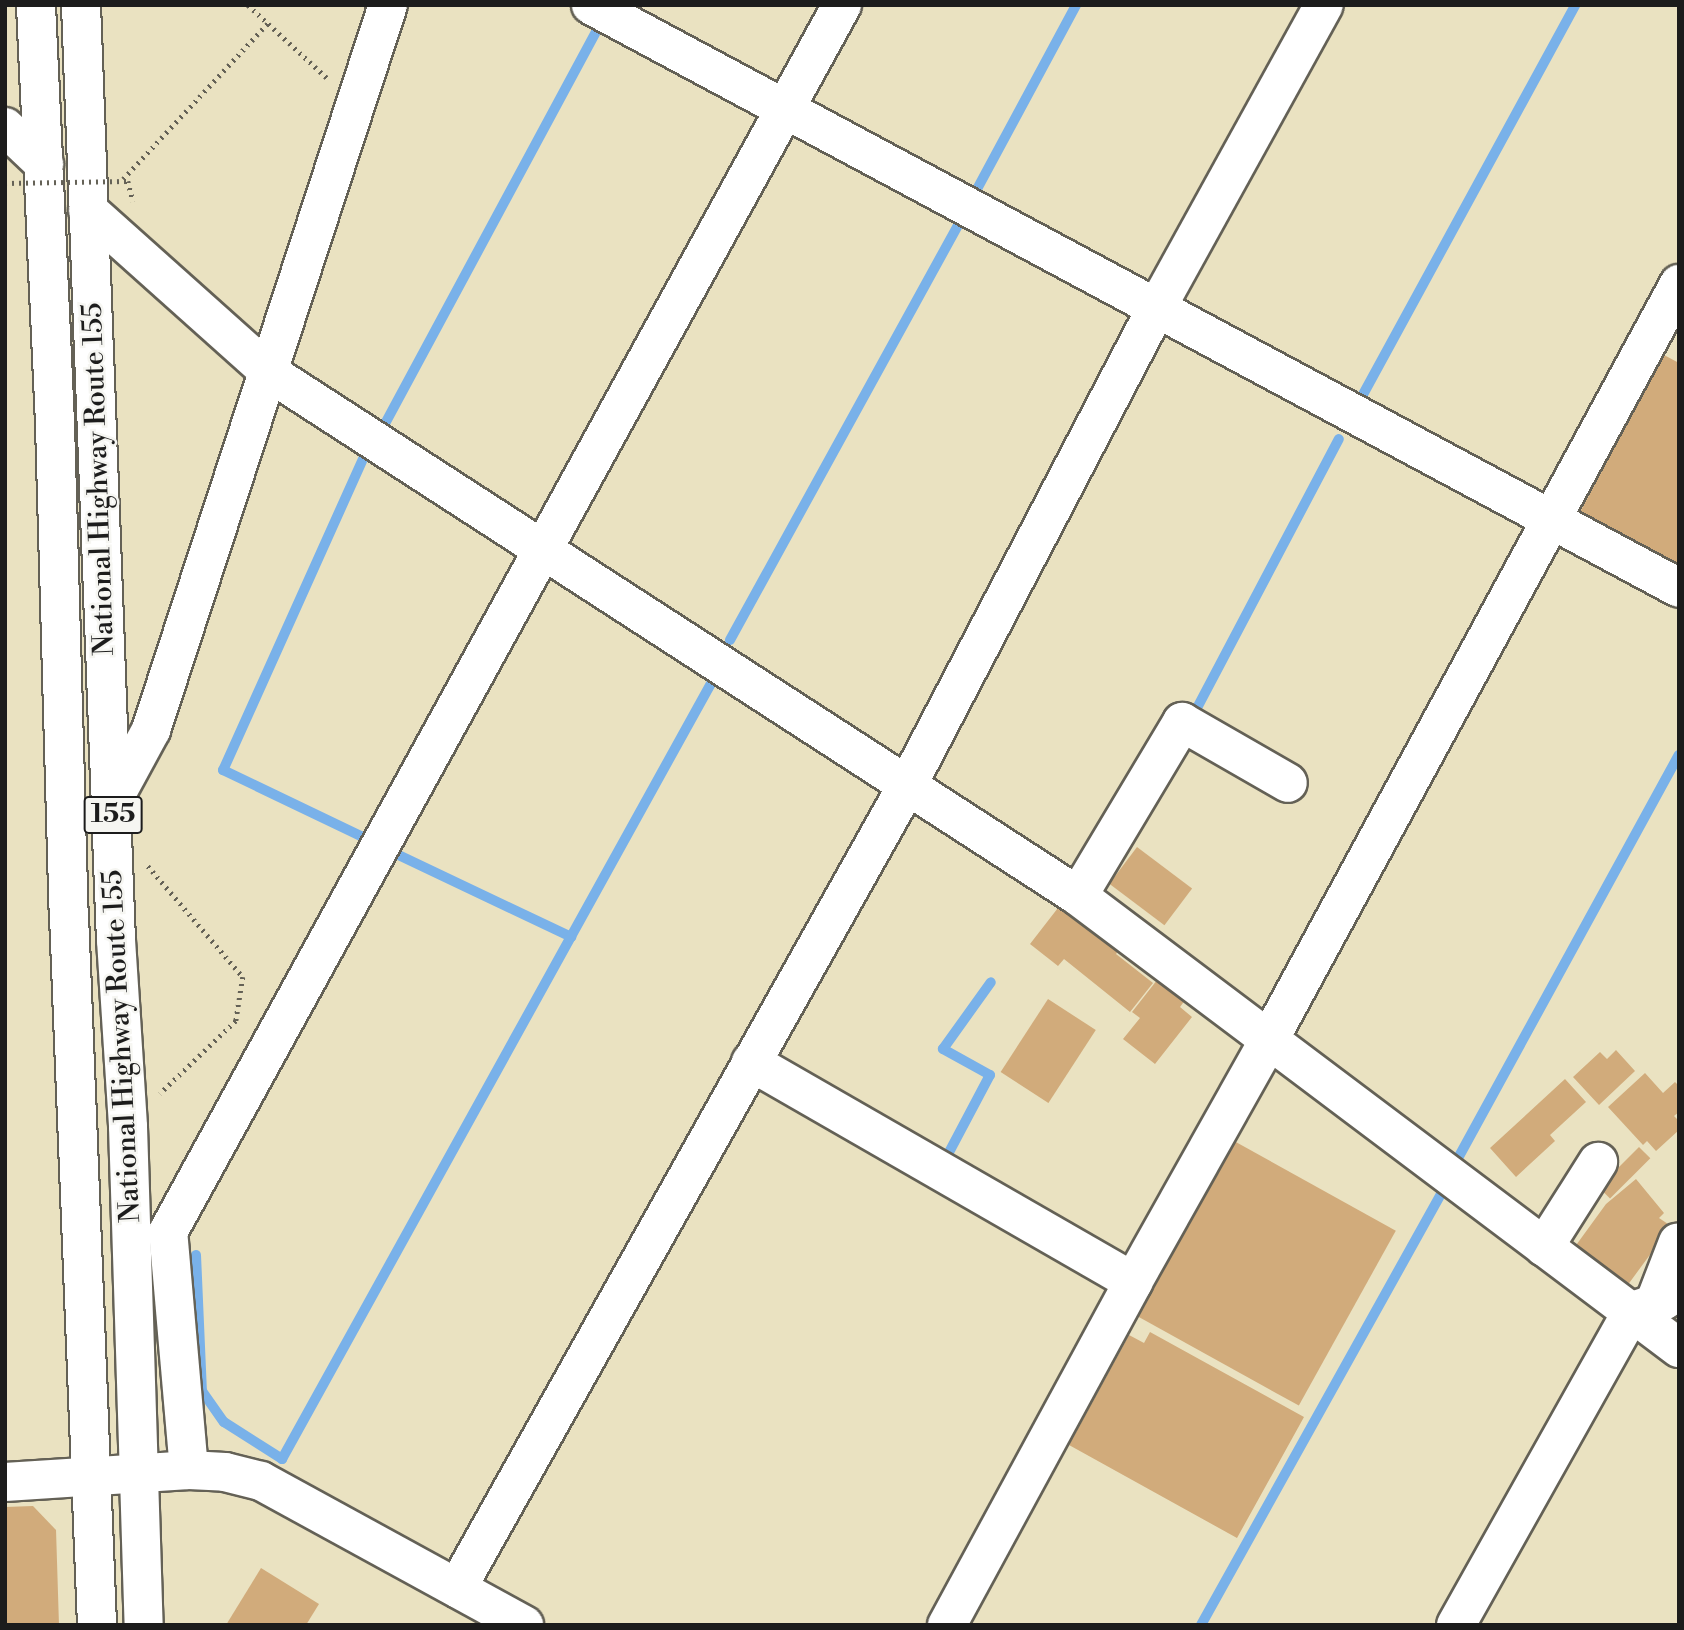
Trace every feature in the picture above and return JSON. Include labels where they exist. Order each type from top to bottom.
[{"type":"main road","name":"National Highway Route 155","points":[[36,5],[97,1625]]},
{"type":"main road","name":"National Highway Route 155","points":[[81,5],[113,800],[113,862],[128,1127],[144,1625]]},
{"type":"main road","points":[[113,800],[151,730],[358,105],[388,5]]},
{"type":"main road","points":[[591,5],[1679,589]]},
{"type":"main road","points":[[189,1470],[168,1232],[842,5]]},
{"type":"main road","points":[[457,1588],[908,784],[1156,309],[1324,5]]},
{"type":"main road","points":[[5,127],[44,164]]},
{"type":"main road","points":[[88,210],[270,373],[1078,896],[1544,1247],[1655,1302],[1679,1348]]},
{"type":"main road","points":[[947,1625],[1133,1282],[1270,1038],[1679,284]]},
{"type":"main road","points":[[1078,896],[1182,722],[1287,783]]},
{"type":"main road","points":[[751,1062],[1133,1282]]},
{"type":"main road","points":[[1544,1247],[1598,1162]]},
{"type":"main road","points":[[1456,1625],[1655,1302],[1678,1242]]},
{"type":"main road","points":[[5,1482],[189,1470],[225,1472],[261,1481],[524,1625]]},
{"type":"path","points":[[248,5],[358,105]]},
{"type":"path","points":[[88,210],[129,173],[268,23]]},
{"type":"path","points":[[5,183],[128,181]]},
{"type":"path","points":[[113,862],[141,857],[243,977],[236,1021],[128,1127]]},
{"type":"building","points":[[1664,355],[1679,363],[1679,567],[1579,514]]},
{"type":"building","points":[[1137,847],[1192,889],[1164,925],[1109,884]]},
{"type":"building","points":[[1061,904],[1119,950],[1116,954],[1153,983],[1130,1012],[1064,959],[1058,966],[1030,944]]},
{"type":"building","points":[[1161,975],[1188,996],[1180,1007],[1192,1017],[1155,1064],[1123,1039],[1140,1018],[1132,1012]]},
{"type":"building","points":[[1048,999],[1096,1030],[1048,1103],[1001,1072]]},
{"type":"building","points":[[1616,1050],[1635,1071],[1599,1105],[1573,1077],[1600,1052],[1607,1059]]},
{"type":"building","points":[[1645,1073],[1663,1093],[1675,1082],[1679,1086],[1679,1112],[1674,1116],[1679,1121],[1679,1130],[1656,1151],[1647,1141],[1643,1145],[1608,1107]]},
{"type":"building","points":[[1565,1079],[1586,1102],[1550,1135],[1555,1141],[1516,1177],[1490,1148]]},
{"type":"building","points":[[1234,1141],[1396,1231],[1299,1406],[1137,1316]]},
{"type":"building","points":[[1639,1147],[1650,1158],[1610,1199],[1599,1187]]},
{"type":"building","points":[[1636,1179],[1664,1213],[1659,1218],[1671,1226],[1627,1286],[1574,1248],[1606,1204]]},
{"type":"building","points":[[1150,1332],[1304,1417],[1237,1538],[1069,1445],[1129,1335],[1144,1343]]},
{"type":"building","points":[[33,1506],[56,1530],[59,1625],[5,1625],[5,1507]]},
{"type":"building","points":[[261,1568],[319,1604],[306,1625],[226,1625]]},
{"type":"waterway","points":[[976,191],[1076,5]]},
{"type":"waterway","points":[[1360,400],[1575,5]]},
{"type":"waterway","points":[[380,433],[602,21]]},
{"type":"waterway","points":[[730,640],[962,218]]},
{"type":"waterway","points":[[1197,708],[1339,439]]},
{"type":"waterway","points":[[367,450],[223,770],[369,840]]},
{"type":"waterway","points":[[196,1255],[202,1391],[224,1422],[282,1459],[713,680]]},
{"type":"waterway","points":[[1457,1160],[1679,755]]},
{"type":"waterway","points":[[388,850],[571,937]]},
{"type":"waterway","points":[[946,1158],[990,1075],[943,1049],[991,982]]},
{"type":"waterway","points":[[1201,1625],[1446,1185]]}]
